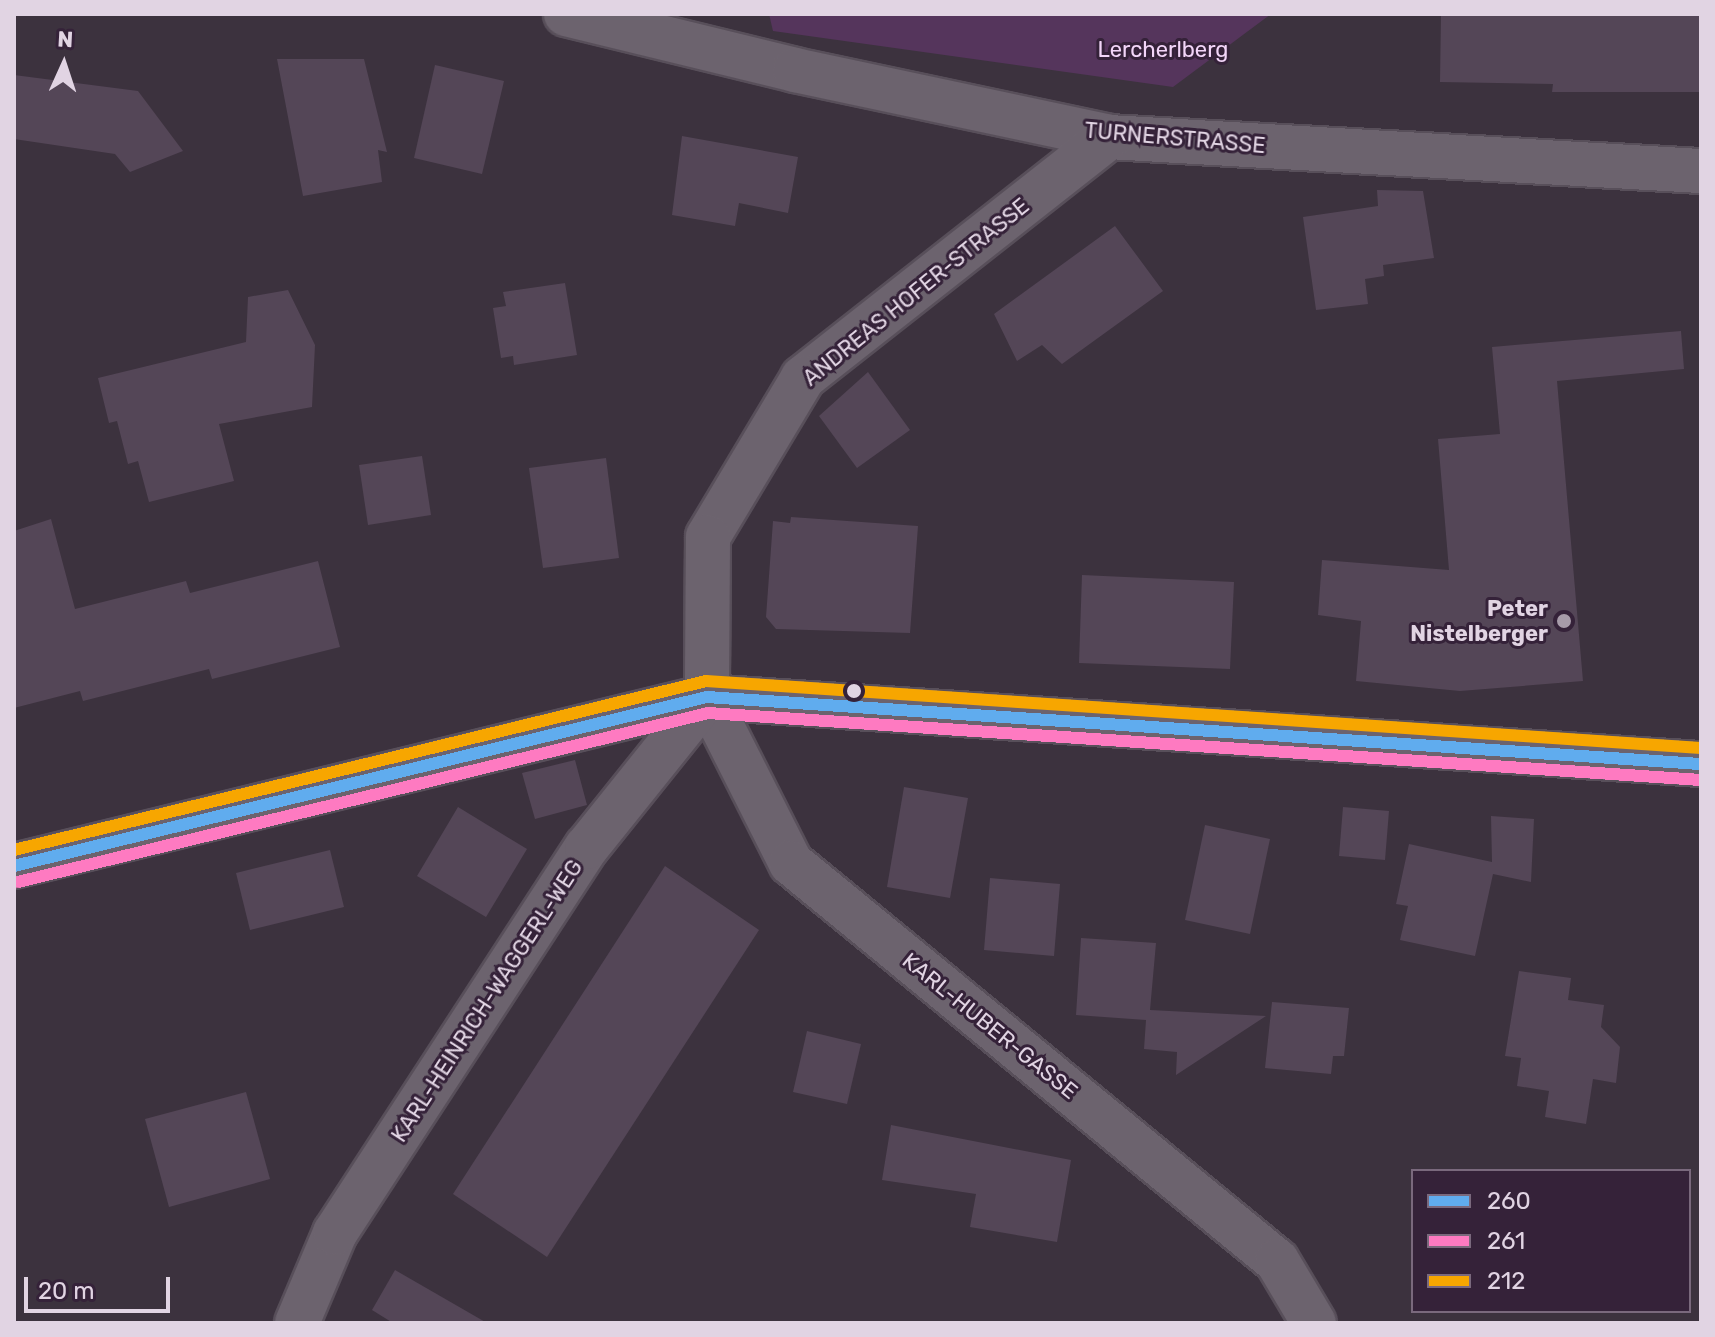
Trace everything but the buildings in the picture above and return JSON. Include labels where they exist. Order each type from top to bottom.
[{"type":"street","name":"TURNERSTRASSE","points":[[566,14],[795,70],[1109,137],[1701,171]]},
{"type":"street","name":"ANDREAS HOFER-STRASSE","points":[[707,697],[708,537],[803,378],[1109,137]]},
{"type":"street","points":[[14,866],[707,697],[1701,764]]},
{"type":"street","name":"KARL-HEINRICH-WAGGERL-WEG","points":[[297,1323],[335,1233],[578,860],[707,697]]},
{"type":"street","name":"KARL-HUBER-GASSE","points":[[707,697],[791,863],[1277,1261],[1314,1323]]},
{"type":"green space","name":"Lercherlberg","points":[[769,14],[1271,14],[1173,87],[773,31]]},
{"type":"transit line","name":"212","points":[[14,850],[706,681],[1701,748]]},
{"type":"transit line","name":"260","points":[[14,866],[707,697],[1701,764]]},
{"type":"transit line","name":"261","points":[[18,882],[708,713],[1700,780]]},
{"type":"place","name":"Peter Nistelberger","points":[[1564,621]]}]
